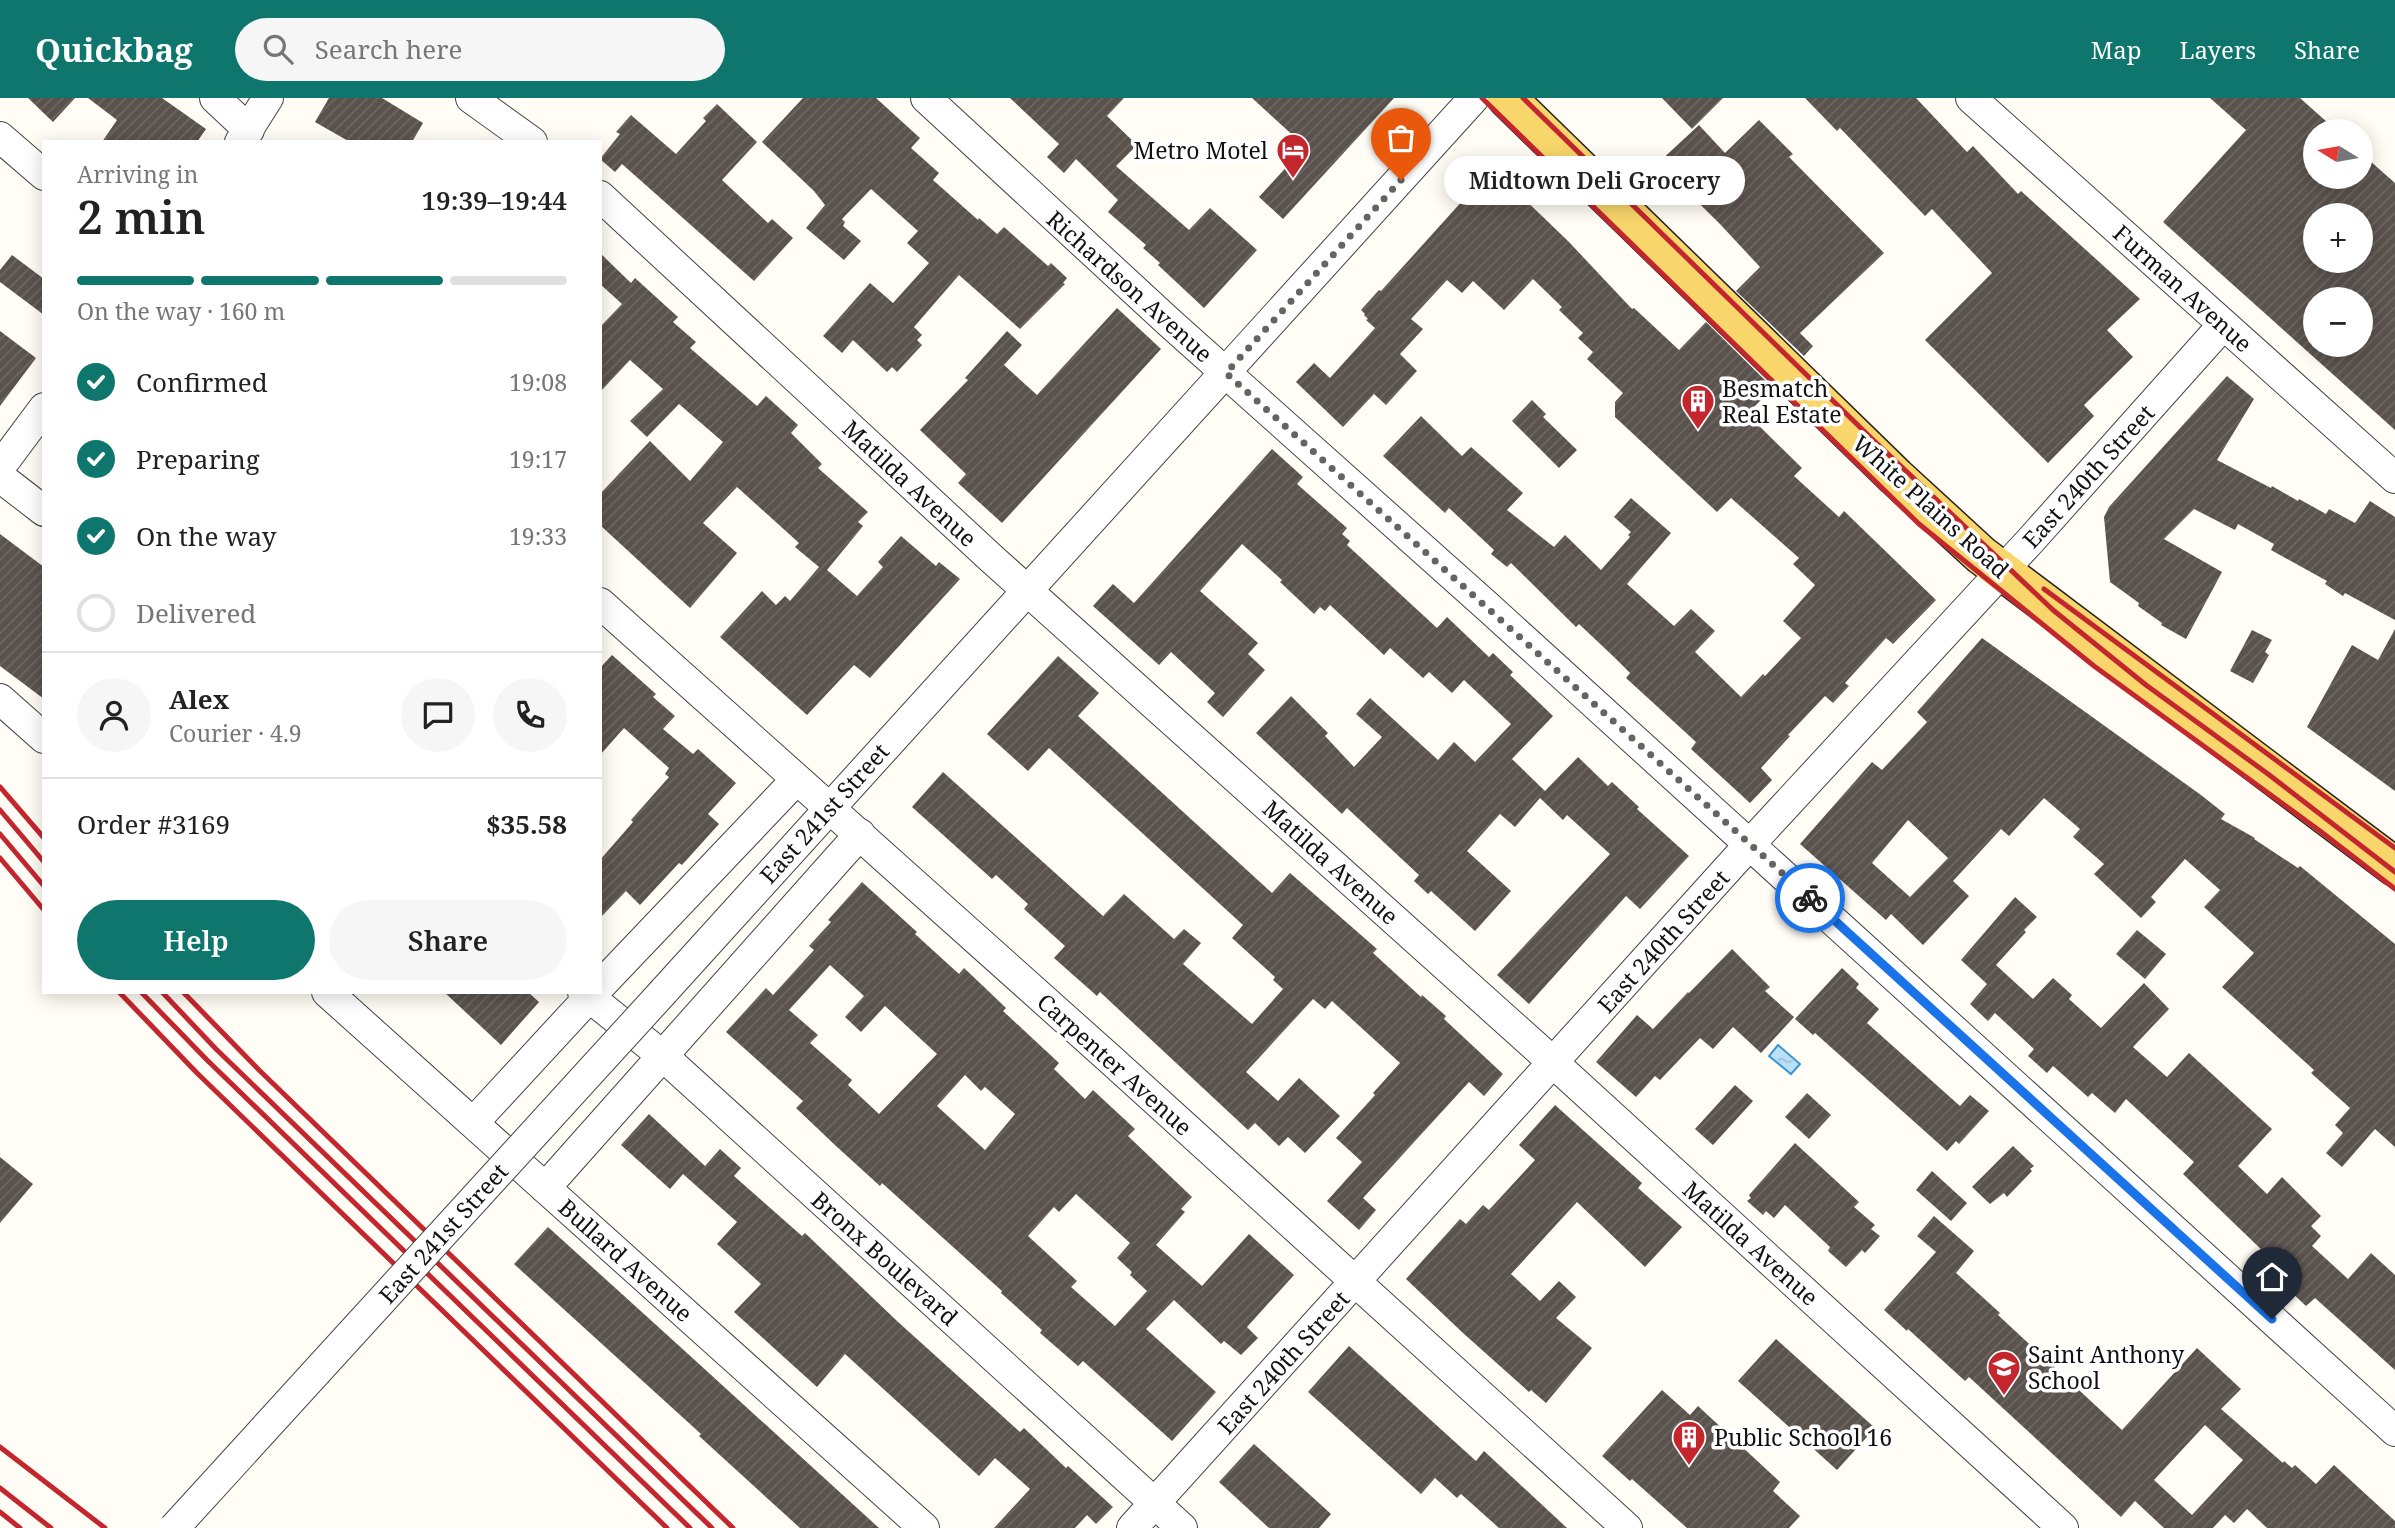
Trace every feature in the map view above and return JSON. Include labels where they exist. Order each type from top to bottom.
[{"type":"main road","name":"White Plains Road","points":[[1507,98],[1896,477],[2001,572],[2395,867]]},
{"type":"street","points":[[215,98],[244,136],[268,98]]},
{"type":"street","points":[[471,98],[529,140]]},
{"type":"street","name":"Richardson Avenue","points":[[926,98],[2395,1431]]},
{"type":"street","name":"East 241st Street","points":[[174,1528],[1474,98]]},
{"type":"street","name":"Furman Avenue","points":[[1971,98],[2395,478]]},
{"type":"street","points":[[0,137],[38,171]]},
{"type":"street","name":"Matilda Avenue","points":[[602,198],[1028,590],[1554,1063],[2063,1528]]},
{"type":"street","name":"East 240th Street","points":[[1132,1528],[2223,325]]},
{"type":"street","points":[[0,467],[42,411]]},
{"type":"street","points":[[0,477],[42,509]]},
{"type":"street","name":"Carpenter Avenue","points":[[602,605],[860,834],[1627,1528]]},
{"type":"street","points":[[0,699],[42,736]]},
{"type":"street","name":"East 241st Street","points":[[602,981],[797,779]]},
{"type":"street","name":"East 241st Street","points":[[545,1188],[860,834]]},
{"type":"street","name":"Bullard Avenue","points":[[329,994],[924,1528]]},
{"type":"street","name":"East 241st Street","points":[[472,1123],[589,994]]},
{"type":"street","name":"Bronx Boulevard","points":[[593,994],[1182,1528]]},
{"type":"water","points":[[1778,1045],[1800,1064],[1791,1074],[1769,1056]]},
{"type":"building","points":[[28,98],[75,98],[53,122]]},
{"type":"building","points":[[88,98],[162,98],[206,129],[198,140],[103,140],[117,120]]},
{"type":"building","points":[[329,98],[382,98],[423,123],[413,140],[346,140],[315,122]]},
{"type":"building","points":[[803,98],[876,98],[920,138],[911,148],[939,173],[933,180],[997,234],[1004,227],[1048,266],[1051,263],[1067,278],[1063,283],[1065,284],[1020,329],[959,275],[914,327],[922,335],[917,340],[922,345],[897,372],[892,367],[887,372],[853,340],[842,353],[823,336],[870,283],[893,303],[929,263],[907,243],[918,231],[871,189],[842,219],[845,222],[843,226],[861,241],[844,260],[806,228],[825,205],[814,191],[762,142]]},
{"type":"building","points":[[1010,98],[1124,98],[1107,116],[1137,145],[1116,166],[1189,230],[1210,208],[1257,250],[1204,308],[1158,265],[1160,263],[1143,248],[1146,245],[1108,212],[1118,200],[1076,159],[1064,173],[1047,157],[1059,144]]},
{"type":"building","points":[[1252,98],[1394,98],[1283,219],[1259,197],[1291,162],[1284,155],[1298,140]]},
{"type":"building","points":[[1662,98],[1723,98],[1692,129]]},
{"type":"building","points":[[1805,98],[1916,98],[1967,152],[1973,146],[2018,194],[2021,191],[2140,299],[2107,330],[2133,357],[2084,405],[2094,416],[2048,463],[1925,340],[1992,273],[1932,209],[1925,216],[1840,128],[1837,131]]},
{"type":"building","points":[[2210,98],[2300,98],[2324,119],[2303,119],[2303,189],[2373,189],[2373,164],[2395,183],[2395,430],[2314,357],[2373,357],[2373,287],[2303,287],[2303,348],[2163,222],[2246,130]]},
{"type":"building","points":[[717,104],[757,142],[722,180],[768,223],[772,219],[793,238],[754,281],[622,164],[615,172],[602,161],[602,156],[620,134],[616,132],[631,115],[676,154],[706,121],[703,118]]},
{"type":"building","points":[[1759,120],[1793,154],[1789,157],[1884,253],[1800,333],[1813,346],[1804,356],[1736,291],[1760,267],[1658,163],[1699,125],[1725,153]]},
{"type":"building","points":[[1492,168],[1568,241],[1632,309],[1679,350],[1706,322],[1773,388],[1747,414],[1802,468],[1794,476],[1839,517],[1844,511],[1936,600],[1893,644],[1886,638],[1845,683],[1849,686],[1833,703],[1825,696],[1788,735],[1790,736],[1761,768],[1772,780],[1750,803],[1691,749],[1696,742],[1626,678],[1630,673],[1614,657],[1579,624],[1576,627],[1511,563],[1507,567],[1491,554],[1494,550],[1449,508],[1445,513],[1383,456],[1421,416],[1462,456],[1471,447],[1523,493],[1507,510],[1554,547],[1565,535],[1601,570],[1630,537],[1628,535],[1631,532],[1614,517],[1631,498],[1671,533],[1627,584],[1674,626],[1691,609],[1715,631],[1695,652],[1741,697],[1801,638],[1783,621],[1815,585],[1793,564],[1799,558],[1731,498],[1717,512],[1615,417],[1615,402],[1623,393],[1587,359],[1593,352],[1578,338],[1583,333],[1559,310],[1562,307],[1533,279],[1504,310],[1473,281],[1462,293],[1447,280],[1411,319],[1423,329],[1400,354],[1417,371],[1386,405],[1374,394],[1343,427],[1296,382],[1314,363],[1330,378],[1375,328],[1366,320],[1368,319],[1361,310]]},
{"type":"building","points":[[12,255],[42,278],[42,314],[0,282],[0,270]]},
{"type":"building","points":[[602,255],[631,283],[635,278],[678,317],[673,322],[696,342],[690,348],[757,406],[766,396],[798,425],[791,433],[822,464],[818,468],[868,512],[858,522],[863,526],[827,570],[857,596],[883,567],[878,562],[901,536],[936,566],[939,562],[960,579],[870,678],[854,665],[807,715],[720,637],[762,591],[776,605],[785,596],[790,601],[819,567],[795,547],[799,543],[737,487],[703,523],[737,553],[690,608],[602,527],[602,492],[650,441],[690,481],[723,442],[679,404],[647,437],[630,421],[663,389],[630,360],[602,390],[602,325],[622,304],[602,286]]},
{"type":"building","points":[[1117,308],[1161,349],[1002,523],[958,483],[966,474],[920,430],[968,380],[965,378],[1007,331],[1022,345],[1004,365],[1037,395]]},
{"type":"building","points":[[0,331],[36,358],[0,406]]},
{"type":"building","points":[[2227,376],[2254,399],[2217,460],[2326,514],[2329,509],[2355,523],[2370,501],[2395,517],[2395,620],[2345,593],[2343,596],[2325,584],[2327,581],[2271,550],[2274,544],[2238,524],[2235,530],[2194,509],[2164,539],[2222,572],[2186,639],[2161,625],[2162,623],[2138,606],[2139,603],[2110,582],[2104,517],[2109,507]]},
{"type":"building","points":[[1532,400],[1546,414],[1543,417],[1577,450],[1559,468],[1512,421]]},
{"type":"building","points":[[1272,449],[1303,477],[1297,484],[1347,528],[1342,534],[1350,541],[1347,545],[1437,628],[1447,617],[1489,657],[1493,653],[1513,672],[1510,675],[1553,716],[1512,759],[1545,791],[1578,757],[1608,786],[1612,782],[1639,807],[1637,809],[1689,856],[1640,909],[1626,896],[1529,1004],[1497,975],[1610,854],[1567,815],[1563,820],[1540,798],[1515,827],[1500,814],[1467,851],[1511,891],[1475,931],[1431,891],[1428,894],[1414,881],[1419,875],[1347,808],[1342,814],[1256,733],[1291,696],[1328,733],[1325,736],[1354,767],[1382,737],[1356,714],[1370,698],[1438,760],[1454,742],[1475,762],[1511,724],[1464,680],[1452,693],[1429,672],[1423,678],[1390,648],[1384,655],[1330,605],[1325,611],[1320,607],[1314,614],[1242,544],[1200,591],[1258,643],[1248,654],[1265,670],[1223,717],[1207,702],[1215,693],[1171,652],[1159,665],[1093,606],[1113,584],[1134,603]]},
{"type":"building","points":[[0,534],[42,566],[42,698],[0,666]]},
{"type":"building","points":[[2395,629],[2395,791],[2307,727],[2352,645],[2378,660]]},
{"type":"building","points":[[2252,630],[2272,640],[2265,652],[2269,655],[2253,683],[2230,671]]},
{"type":"building","points":[[1982,638],[2201,795],[2225,814],[2221,819],[2255,838],[2298,868],[2300,866],[2395,944],[2395,1147],[2375,1129],[2342,1167],[2326,1153],[2343,1133],[2335,1125],[2350,1108],[2311,1073],[2314,1070],[2222,987],[2254,953],[2204,907],[2220,890],[2185,859],[2151,897],[2156,902],[2141,918],[2094,874],[2104,864],[2073,837],[2080,829],[2044,798],[2009,836],[2001,829],[1953,881],[1969,896],[1923,945],[1891,914],[1886,920],[1800,844],[1872,762],[1882,770],[1927,722],[1917,712]],"holes":[[[1908,820],[1948,858],[1910,897],[1872,863]]]},
{"type":"building","points":[[612,655],[656,694],[653,697],[675,716],[663,729],[693,754],[698,749],[736,783],[708,814],[719,824],[682,865],[679,863],[640,905],[626,891],[602,916],[602,858],[669,777],[665,774],[669,768],[624,728],[602,753],[602,666]]},
{"type":"building","points":[[1058,656],[1099,693],[1078,716],[1272,893],[1290,873],[1377,949],[1373,953],[1446,1016],[1444,1019],[1503,1074],[1484,1096],[1469,1082],[1363,1198],[1376,1210],[1359,1230],[1327,1201],[1362,1162],[1336,1138],[1400,1063],[1332,1001],[1325,1009],[1313,999],[1246,1072],[1278,1101],[1299,1078],[1340,1116],[1305,1153],[1288,1137],[1279,1146],[1255,1123],[1248,1130],[1100,992],[1097,996],[1054,958],[1065,946],[1024,909],[1028,904],[996,875],[992,879],[912,807],[943,772],[1103,916],[1124,894],[1174,939],[1184,929],[1201,943],[1183,964],[1252,1024],[1283,989],[1273,980],[1275,977],[1232,938],[1243,925],[1049,748],[1028,771],[987,734]]},
{"type":"building","points":[[862,882],[959,974],[964,968],[1006,1008],[1003,1011],[1059,1063],[1054,1069],[1085,1099],[1093,1090],[1135,1129],[1128,1136],[1192,1197],[1181,1209],[1185,1212],[1156,1245],[1202,1286],[1249,1234],[1294,1275],[1247,1327],[1258,1338],[1241,1355],[1224,1341],[1221,1344],[1174,1300],[1146,1329],[1216,1392],[1172,1441],[1083,1361],[1078,1366],[1040,1333],[1042,1330],[1001,1293],[1002,1291],[882,1183],[880,1186],[836,1146],[796,1108],[803,1101],[726,1032],[766,988],[773,995],[814,950],[809,946],[831,922],[828,920]],"holes":[[[830,965],[864,996],[845,1017],[861,1032],[885,1006],[937,1054],[879,1114],[848,1085],[852,1080],[810,1043],[818,1035],[789,1010]],[[965,1075],[981,1091],[985,1087],[1015,1114],[985,1150],[937,1106]],[[1076,1194],[1130,1243],[1117,1258],[1147,1291],[1115,1326],[1071,1287],[1077,1281],[1028,1236],[1054,1207],[1059,1212]]]},
{"type":"building","points":[[2015,897],[2037,917],[1996,965],[2033,999],[2053,978],[2072,995],[2069,999],[2101,1028],[2144,983],[2169,1009],[2133,1047],[2167,1077],[2189,1053],[2272,1129],[2238,1166],[2267,1194],[2282,1177],[2321,1216],[2311,1226],[2321,1236],[2312,1246],[2348,1279],[2371,1253],[2395,1275],[2395,1370],[2315,1298],[2306,1306],[2289,1290],[2295,1282],[2183,1174],[2194,1162],[2126,1099],[2115,1113],[2092,1093],[2088,1097],[2053,1066],[2047,1073],[2028,1056],[2034,1049],[1995,1013],[1988,1021],[1970,1004],[1987,984],[1961,960]]},
{"type":"building","points":[[2137,930],[2166,954],[2145,979],[2116,954]]},
{"type":"building","points":[[1732,949],[1770,987],[1765,991],[1794,1017],[1761,1053],[1733,1027],[1713,1049],[1700,1038],[1660,1080],[1655,1076],[1636,1097],[1596,1062],[1637,1015],[1653,1029]]},
{"type":"building","points":[[1842,968],[1859,984],[1856,988],[1879,1009],[1867,1023],[1960,1106],[1970,1095],[1989,1111],[1959,1144],[1956,1141],[1947,1151],[1815,1033],[1813,1035],[1795,1019]]},
{"type":"building","points":[[446,994],[530,994],[539,1002],[501,1045]]},
{"type":"building","points":[[1735,1085],[1753,1101],[1713,1145],[1695,1129]]},
{"type":"building","points":[[1807,1093],[1831,1115],[1809,1139],[1785,1117]]},
{"type":"building","points":[[1555,1105],[1642,1183],[1638,1188],[1682,1227],[1645,1267],[1577,1202],[1511,1274],[1540,1301],[1559,1281],[1576,1297],[1556,1318],[1592,1348],[1546,1403],[1531,1390],[1529,1392],[1406,1279],[1460,1219],[1466,1224],[1483,1205],[1489,1210],[1535,1160],[1519,1145]]},
{"type":"building","points":[[649,1114],[705,1166],[720,1149],[741,1168],[734,1176],[802,1236],[805,1233],[1020,1432],[1024,1428],[1113,1507],[1096,1524],[1087,1515],[1075,1528],[994,1528],[1030,1489],[995,1458],[979,1476],[845,1354],[817,1387],[734,1312],[761,1284],[717,1244],[737,1222],[683,1174],[670,1189],[621,1145]]},
{"type":"building","points":[[1795,1143],[1859,1202],[1854,1207],[1875,1225],[1871,1229],[1880,1236],[1865,1253],[1862,1250],[1846,1267],[1828,1251],[1830,1247],[1785,1205],[1774,1218],[1766,1211],[1763,1215],[1747,1201],[1751,1198],[1749,1195]]},
{"type":"building","points":[[2013,1146],[2034,1166],[2007,1197],[2004,1193],[1990,1204],[1972,1187]]},
{"type":"building","points":[[0,1157],[33,1184],[0,1223]]},
{"type":"building","points":[[1932,1171],[1967,1203],[1951,1221],[1916,1190]]},
{"type":"building","points":[[1934,1216],[1974,1251],[1956,1273],[2122,1430],[2197,1348],[2241,1389],[2221,1409],[2283,1463],[2284,1461],[2292,1468],[2295,1465],[2316,1484],[2334,1465],[2395,1521],[2395,1528],[2267,1528],[2247,1509],[2234,1523],[2225,1515],[2213,1528],[2164,1528],[2135,1501],[2121,1517],[1969,1377],[1965,1381],[1884,1310],[1936,1252],[1917,1236]],"holes":[[[2205,1425],[2243,1460],[2192,1515],[2154,1480]]]},
{"type":"building","points":[[548,1227],[879,1528],[800,1528],[514,1264]]},
{"type":"building","points":[[1776,1339],[1875,1428],[1837,1470],[1738,1381]]},
{"type":"building","points":[[1349,1346],[1476,1461],[1484,1451],[1567,1528],[1499,1528],[1461,1494],[1457,1498],[1435,1478],[1421,1494],[1308,1392]]},
{"type":"building","name":"Public School 16","points":[[1662,1390],[1690,1415],[1698,1406],[1780,1482],[1773,1491],[1800,1516],[1789,1528],[1687,1528],[1602,1456]]},
{"type":"building","points":[[1254,1444],[1331,1514],[1319,1528],[1269,1528],[1219,1482]]},
{"type":"railway","points":[[1482,98],[1919,524],[2094,666],[2395,889]]},
{"type":"railway","points":[[1523,98],[1869,436],[2053,610],[2146,685],[2395,872]]},
{"type":"railway","points":[[2044,589],[2395,848]]},
{"type":"railway","points":[[0,787],[42,836]]},
{"type":"railway","points":[[0,810],[42,860]]},
{"type":"railway","points":[[0,834],[42,884]]},
{"type":"railway","points":[[0,858],[42,908]]},
{"type":"railway","points":[[121,994],[197,1073],[667,1528]]},
{"type":"railway","points":[[143,994],[207,1060],[690,1528]]},
{"type":"railway","points":[[164,994],[216,1049],[712,1528]]},
{"type":"railway","points":[[185,994],[259,1070],[733,1528]]},
{"type":"railway","points":[[0,1447],[105,1528]]},
{"type":"railway","points":[[0,1488],[51,1528]]},
{"type":"railway","points":[[0,1512],[20,1528]]},
{"type":"way so far","points":[[1401,180],[1226,373],[1810,898]]},
{"type":"place","name":"Metro Motel","points":[[1293,180]]},
{"type":"place","name":"Midtown Deli Grocery","points":[[1401,180]]},
{"type":"place","name":"Besmatch Real Estate","points":[[1698,431]]},
{"type":"place","name":"Saint Anthony School","points":[[2004,1397]]},
{"type":"place","name":"Public School 16","points":[[1689,1467]]},
{"type":"route","points":[[1810,898],[2272,1319]]}]
